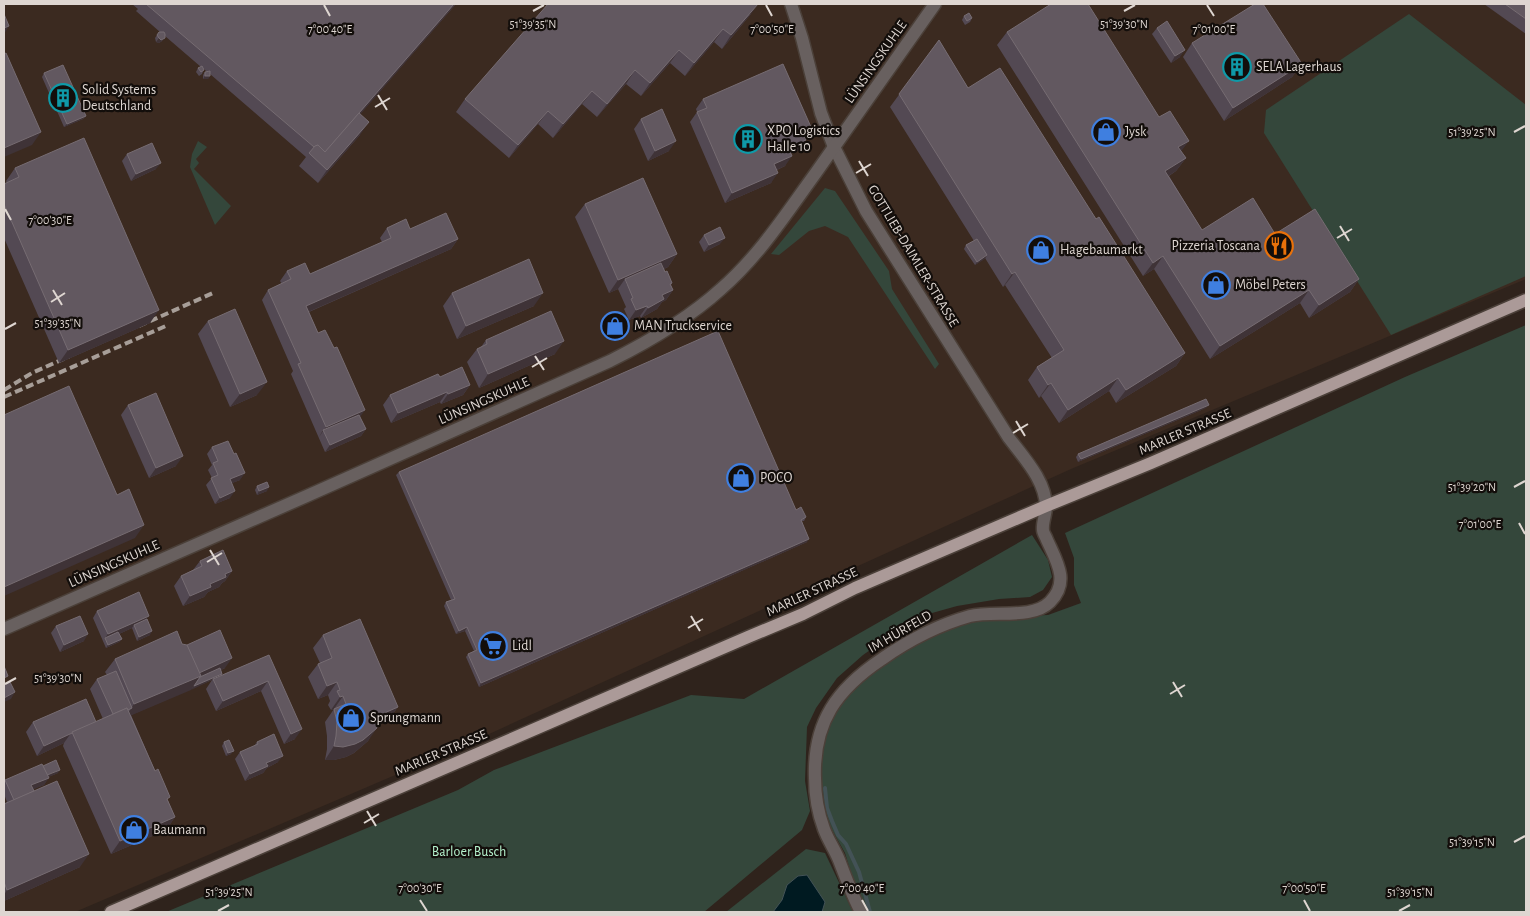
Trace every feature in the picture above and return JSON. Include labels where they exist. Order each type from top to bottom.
[{"type":"main road","name":"MARLER STRASSE","points":[[112,912],[802,614],[855,588],[1046,506],[1151,464],[1526,300]]},
{"type":"street","name":"GOTTLIEB-DAIMLER-STRASSE","points":[[791,4],[802,38],[820,113],[834,147],[866,211],[1010,438],[1033,470],[1041,486],[1046,506]]},
{"type":"street","name":"LÜNSINGSKUHLE","points":[[4,629],[601,365],[636,348],[676,324],[723,288],[755,255],[936,4]]},
{"type":"street","name":"IM HÜRFELD","points":[[861,912],[824,829],[815,793],[814,758],[819,735],[829,711],[846,689],[866,669],[895,649],[924,634],[950,622],[976,615],[1033,611],[1049,603],[1061,589],[1061,576],[1056,559],[1043,530],[1046,506]]},
{"type":"shaded area","points":[[4,4],[1526,4],[1526,279],[1071,469],[456,749],[75,912],[4,912]]},
{"type":"green space","points":[[1409,14],[1526,105],[1526,276],[1391,335],[1264,133],[1266,110]]},
{"type":"green space","points":[[198,141],[207,147],[196,159],[199,163],[194,169],[231,206],[215,225],[190,167],[192,154]]},
{"type":"green space","points":[[825,188],[835,191],[889,271],[892,289],[939,364],[935,369],[848,237],[825,226],[809,231],[779,255],[771,254]]},
{"type":"green space","points":[[1526,325],[1526,912],[868,912],[858,896],[845,853],[827,821],[819,778],[820,742],[835,708],[857,682],[929,634],[966,621],[999,617],[1048,615],[1081,603],[1074,585],[1074,558],[1065,533],[1405,377]]},
{"type":"green space","name":"Barloer Busch","points":[[1032,535],[1048,560],[1052,577],[1043,590],[1030,597],[999,599],[957,606],[925,615],[863,655],[837,678],[816,708],[807,727],[805,781],[810,811],[802,830],[704,912],[166,912],[458,790],[494,770],[691,695],[744,699]]},
{"type":"green space","points":[[806,849],[825,853],[853,912],[726,912]]},
{"type":"water","points":[[807,875],[825,902],[822,912],[773,912],[782,900],[787,885],[798,876]]},
{"type":"building","points":[[146,4],[454,4],[325,152],[318,145],[314,147]]},
{"type":"building","points":[[548,4],[758,4],[731,35],[723,29],[694,63],[679,50],[650,83],[635,70],[607,104],[592,91],[563,124],[548,111],[518,145],[465,99]]},
{"type":"building","points":[[1051,4],[1088,4],[1159,117],[1170,111],[1189,141],[1178,147],[1186,158],[1165,171],[1202,230],[1253,198],[1275,234],[1315,209],[1359,279],[1319,305],[1309,290],[1220,346],[1163,256],[1153,263],[1007,32]]},
{"type":"building","name":"SELA Lagerhaus","points":[[1255,4],[1263,4],[1302,64],[1233,108],[1192,43]]},
{"type":"building","points":[[1505,4],[1526,4],[1526,19]]},
{"type":"building","points":[[969,13],[972,18],[967,21],[964,16]]},
{"type":"building","points":[[4,14],[9,26],[4,28]]},
{"type":"building","points":[[1167,21],[1185,50],[1175,56],[1157,28]]},
{"type":"building","points":[[159,32],[164,32],[165,38],[161,40],[159,38],[157,35]]},
{"type":"building","name":"Hagebaumarkt","points":[[939,40],[968,88],[1000,68],[1096,219],[1099,217],[1185,353],[1126,390],[1118,378],[1068,410],[1051,383],[1048,385],[1037,367],[1064,350],[1015,272],[1012,274],[899,94]]},
{"type":"building","points":[[6,53],[41,132],[4,148],[4,54]]},
{"type":"building","name":"XPO Logistics Halle 10","points":[[783,64],[811,127],[802,131],[806,140],[788,147],[792,156],[774,164],[778,173],[732,193],[697,112],[707,108],[703,99]]},
{"type":"building","name":"Solid Systems Deutschland","points":[[63,65],[86,116],[67,124],[44,73]]},
{"type":"building","points":[[202,66],[204,70],[201,72],[198,68]]},
{"type":"building","points":[[210,71],[210,76],[205,76],[205,72]]},
{"type":"building","points":[[662,109],[676,141],[655,151],[641,119]]},
{"type":"building","points":[[359,113],[369,122],[327,170],[309,153],[318,145],[325,152]]},
{"type":"building","points":[[84,138],[159,310],[68,350],[4,204],[4,184],[19,177],[15,168]]},
{"type":"building","points":[[152,143],[161,163],[136,174],[127,154]]},
{"type":"building","points":[[643,178],[677,254],[618,280],[585,204]]},
{"type":"building","points":[[446,213],[458,239],[306,306],[318,333],[325,330],[334,348],[337,347],[365,410],[326,427],[298,364],[301,363],[268,290],[291,279],[287,271],[305,263],[310,274],[391,238],[387,228],[406,219],[410,229]]},
{"type":"building","points":[[720,227],[725,238],[709,245],[704,235]]},
{"type":"building","points":[[977,239],[987,255],[977,262],[966,245]]},
{"type":"building","points":[[529,259],[543,293],[466,326],[452,293]]},
{"type":"building","points":[[661,263],[665,272],[667,271],[673,290],[662,295],[664,299],[648,308],[647,306],[636,310],[625,279]]},
{"type":"building","points":[[235,309],[267,382],[240,394],[208,321]]},
{"type":"building","points":[[551,311],[564,341],[488,374],[477,349],[487,344],[486,340]]},
{"type":"building","points":[[718,331],[796,510],[801,507],[806,517],[801,520],[809,539],[481,683],[468,654],[477,650],[467,627],[459,631],[446,602],[455,599],[399,472]]},
{"type":"building","points":[[462,367],[470,385],[448,394],[447,392],[398,413],[390,395],[438,374],[440,377]]},
{"type":"building","points":[[69,386],[117,495],[129,489],[144,525],[4,587],[4,415]]},
{"type":"building","points":[[156,393],[183,456],[156,468],[128,405]]},
{"type":"building","points":[[1206,399],[1209,405],[1081,459],[1078,454]]},
{"type":"building","points":[[359,415],[366,429],[330,445],[323,430]]},
{"type":"building","points":[[228,441],[245,473],[230,479],[235,491],[220,498],[211,478],[218,475],[213,463],[218,461],[212,447]]},
{"type":"building","points":[[267,482],[269,487],[259,491],[257,486]]},
{"type":"building","points":[[223,550],[232,571],[225,574],[226,577],[210,584],[211,587],[190,596],[181,576],[202,566],[200,561]]},
{"type":"building","points":[[139,592],[149,616],[108,634],[97,611]]},
{"type":"building","points":[[80,616],[88,634],[64,645],[56,626]]},
{"type":"building","points":[[147,619],[152,631],[139,637],[134,625]]},
{"type":"building","points":[[360,619],[398,707],[373,718],[377,728],[363,740],[343,747],[334,746],[337,722],[334,709],[346,704],[343,696],[340,697],[337,691],[340,690],[337,682],[327,686],[318,664],[332,658],[323,635]]},
{"type":"building","points":[[220,630],[232,658],[199,673],[187,645]]},
{"type":"building","points":[[177,631],[182,644],[187,645],[201,676],[134,704],[115,659]]},
{"type":"building","points":[[118,632],[122,639],[108,645],[105,638]]},
{"type":"building","points":[[269,655],[302,729],[291,734],[268,681],[223,701],[213,679]]},
{"type":"building","points":[[4,666],[8,676],[4,678]]},
{"type":"building","points":[[220,668],[222,674],[194,686],[200,677]]},
{"type":"building","points":[[116,671],[132,708],[128,710],[127,708],[113,714],[97,679]]},
{"type":"building","points":[[10,682],[15,692],[4,698],[4,685]]},
{"type":"building","points":[[86,699],[96,722],[44,746],[33,722]]},
{"type":"building","points":[[127,708],[155,771],[158,769],[170,797],[167,799],[175,817],[120,841],[72,732]]},
{"type":"building","points":[[274,734],[283,756],[266,763],[268,766],[250,774],[240,752]]},
{"type":"building","points":[[229,740],[234,751],[228,753],[224,742]]},
{"type":"building","points":[[56,760],[60,770],[47,775],[43,766]]},
{"type":"building","points":[[42,764],[49,778],[31,785],[34,791],[14,800],[5,780]]},
{"type":"building","points":[[57,781],[89,854],[7,890],[4,882],[4,804]]},
{"type":"waterway","points":[[825,788],[827,808],[838,835],[846,844],[859,872],[870,912]]},
{"type":"railway","points":[[139,326],[213,293]]},
{"type":"railway","points":[[4,397],[168,325]]},
{"type":"railway","points":[[4,390],[32,373],[70,356]]},
{"type":"place","name":"SELA Lagerhaus","points":[[1237,67]]},
{"type":"place","name":"Solid Systems Deutschland","points":[[63,98]]},
{"type":"place","name":"Jysk","points":[[1106,132]]},
{"type":"place","name":"XPO Logistics Halle 10","points":[[748,139]]},
{"type":"place","name":"Pizzeria Toscana","points":[[1279,246]]},
{"type":"place","name":"Hagebaumarkt","points":[[1041,250]]},
{"type":"place","name":"Möbel Peters","points":[[1216,285]]},
{"type":"place","name":"MAN Truckservice","points":[[615,326]]},
{"type":"place","name":"POCO","points":[[741,478]]},
{"type":"place","name":"Lidl","points":[[493,646]]},
{"type":"place","name":"Sprungmann","points":[[351,718]]},
{"type":"place","name":"Baumann","points":[[134,830]]}]
